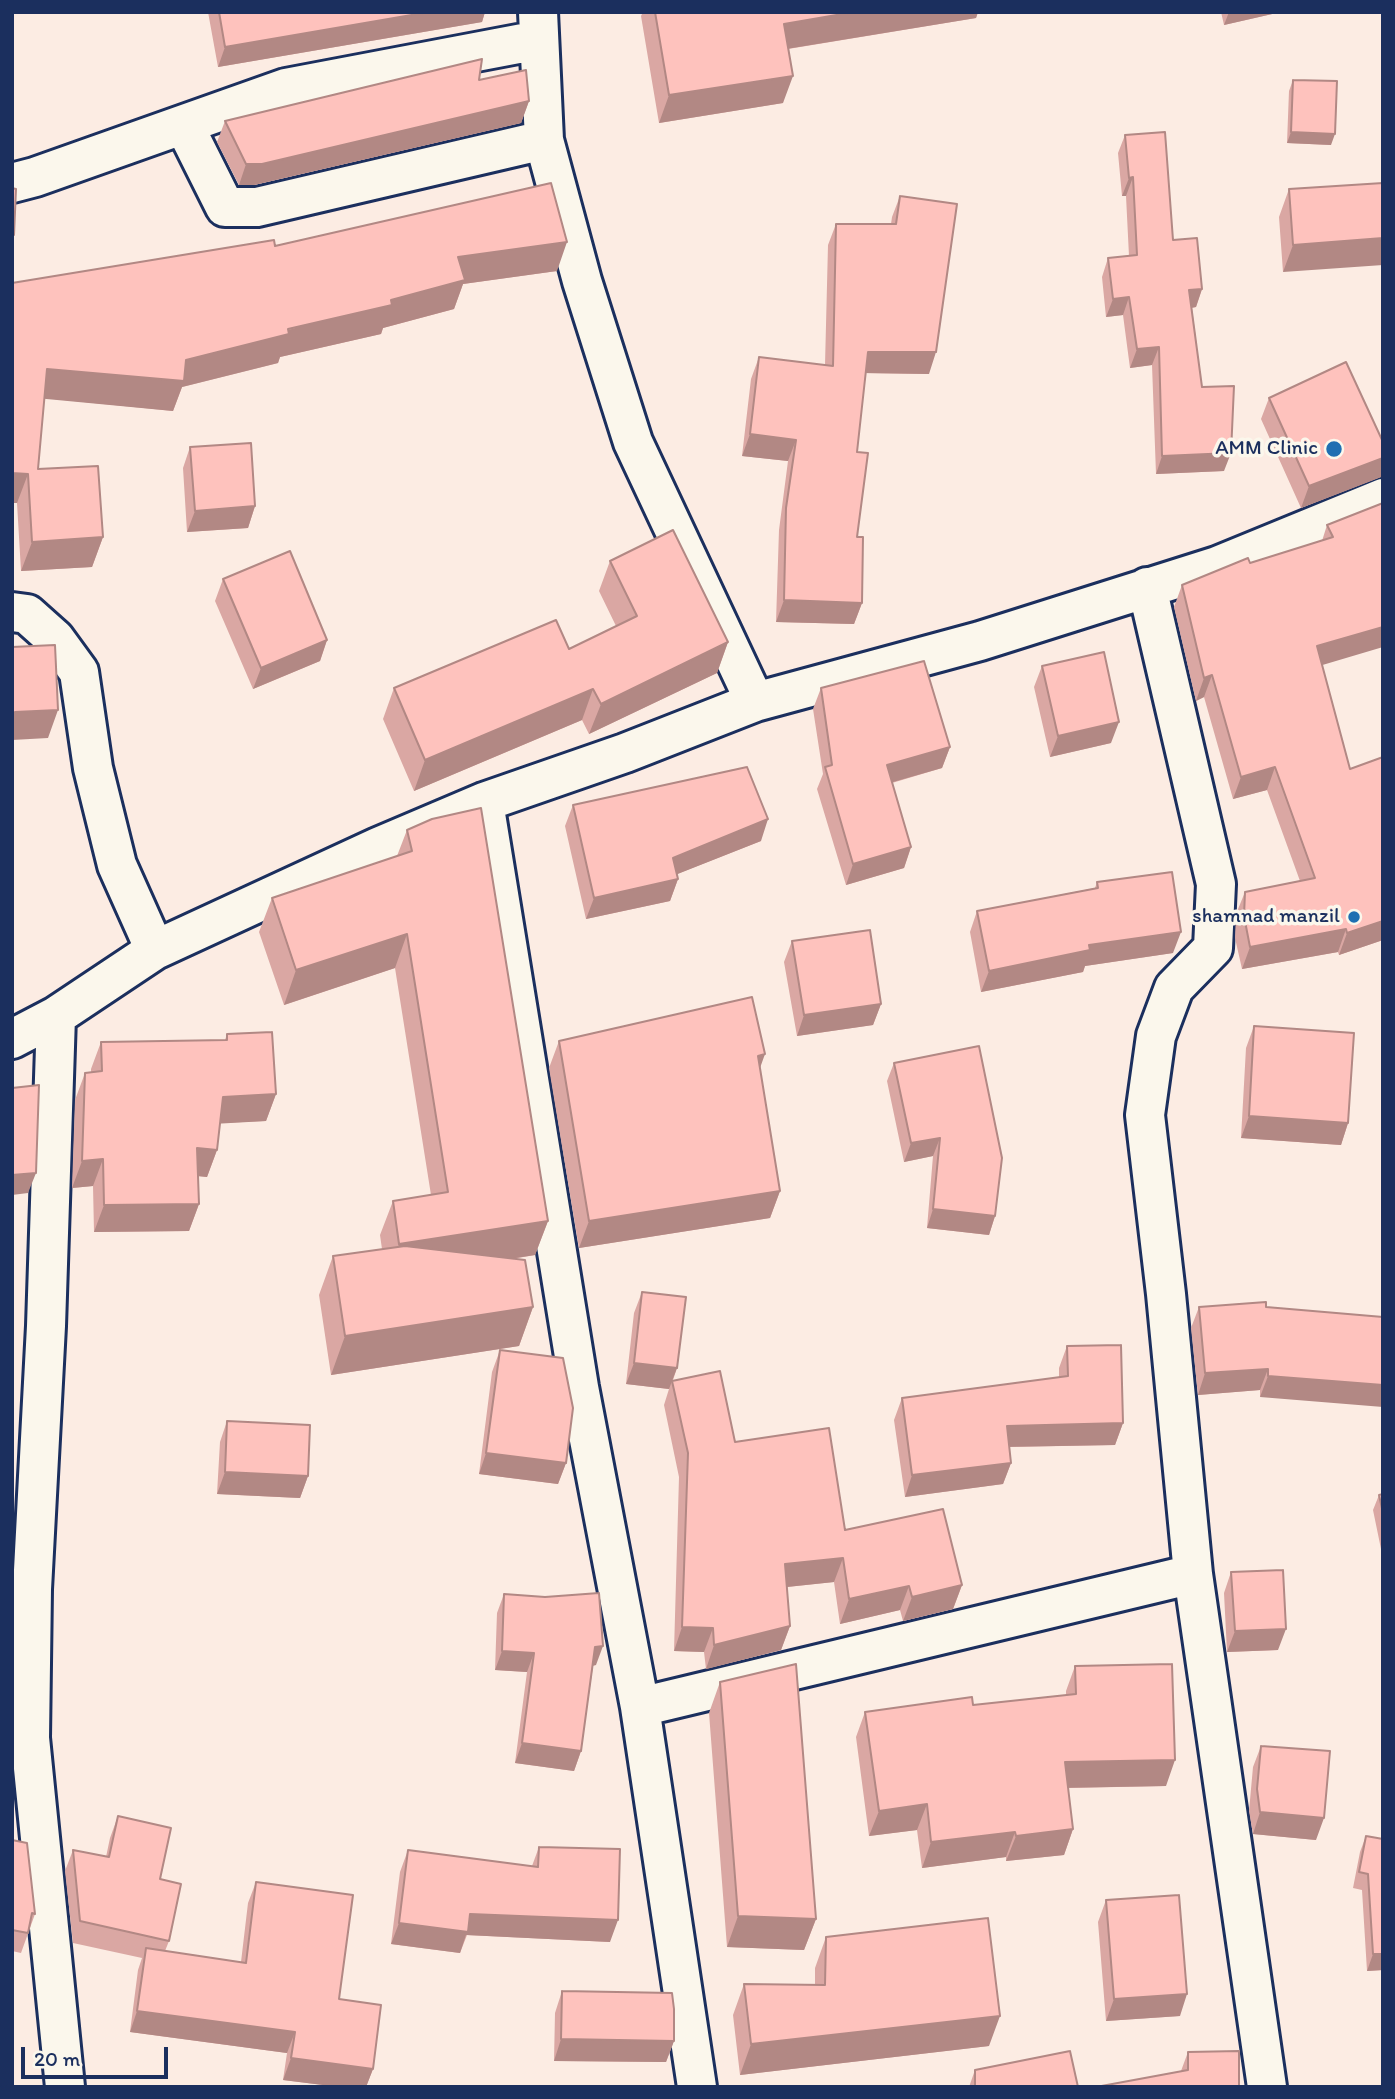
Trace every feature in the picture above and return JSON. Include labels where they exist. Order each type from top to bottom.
[{"type":"street","points":[[12,183],[286,88],[539,26],[544,140],[582,281],[633,442],[755,702]]},
{"type":"street","points":[[191,139],[225,207],[257,207],[544,140]]},
{"type":"street","points":[[12,1039],[57,1016],[155,950],[366,852],[484,802],[625,753],[755,702],[980,641],[1217,566],[1383,498]]},
{"type":"street","points":[[1147,587],[1216,884],[1213,948],[1174,988],[1156,1036],[1145,1115],[1194,1574],[1267,2087]]},
{"type":"street","points":[[12,612],[27,614],[55,639],[79,672],[93,768],[117,865],[155,950]]},
{"type":"street","points":[[484,802],[579,1387],[640,1707],[696,2087]]},
{"type":"street","points":[[57,1016],[46,1339],[32,1589],[30,1738],[65,2087]]},
{"type":"street","points":[[640,1707],[1194,1574]]},
{"type":"building","points":[[219,12],[429,12],[225,47]]},
{"type":"building","points":[[655,12],[854,12],[784,24],[793,76],[669,95]]},
{"type":"building","points":[[482,59],[479,80],[526,70],[529,101],[262,164],[246,164],[225,121]]},
{"type":"building","points":[[1293,80],[1337,81],[1335,134],[1291,132]]},
{"type":"building","points":[[1165,132],[1173,240],[1197,238],[1202,289],[1189,290],[1202,387],[1234,386],[1231,453],[1162,456],[1159,347],[1137,349],[1129,297],[1113,299],[1108,258],[1137,255],[1133,177],[1129,178],[1125,135]]},
{"type":"building","points":[[551,183],[567,242],[458,257],[465,280],[391,300],[392,305],[288,329],[289,334],[186,360],[184,381],[47,369],[38,469],[98,466],[103,537],[32,542],[28,474],[12,473],[12,283],[274,240],[275,246]]},
{"type":"building","points":[[1383,183],[1383,238],[1293,245],[1289,189]]},
{"type":"building","points":[[12,188],[16,189],[14,235],[12,235]]},
{"type":"building","points":[[900,196],[957,204],[936,352],[868,352],[857,452],[868,453],[857,537],[863,537],[862,603],[784,600],[786,508],[796,440],[750,434],[759,357],[833,366],[836,224],[896,224]]},
{"type":"building","points":[[1346,362],[1383,442],[1383,458],[1309,486],[1269,398]]},
{"type":"building","points":[[251,443],[255,506],[195,511],[190,447]]},
{"type":"building","points":[[1383,503],[1383,627],[1317,646],[1350,769],[1383,757],[1383,921],[1347,933],[1346,929],[1250,947],[1244,916],[1245,892],[1315,878],[1275,767],[1241,777],[1212,675],[1204,678],[1182,585],[1248,558],[1250,563],[1333,537],[1327,525]]},
{"type":"building","points":[[673,530],[728,642],[601,704],[593,689],[425,760],[394,688],[556,620],[569,649],[637,616],[610,561]]},
{"type":"building","points":[[290,551],[327,640],[261,668],[223,579]]},
{"type":"building","points":[[55,645],[58,710],[15,712],[12,748],[12,647]]},
{"type":"building","points":[[1104,652],[1119,722],[1058,736],[1042,666]]},
{"type":"building","points":[[924,661],[950,747],[887,765],[911,847],[853,864],[825,767],[832,765],[821,688]]},
{"type":"building","points":[[747,767],[768,819],[673,858],[678,879],[594,898],[573,805]]},
{"type":"building","points":[[481,808],[548,1221],[399,1244],[393,1201],[448,1192],[407,934],[296,970],[272,898],[412,851],[407,830],[432,819]]},
{"type":"building","points":[[1172,872],[1181,932],[1089,945],[1090,950],[989,971],[977,911],[1098,888],[1097,882]]},
{"type":"building","points":[[870,930],[881,1004],[804,1015],[792,941]]},
{"type":"building","points":[[752,997],[765,1054],[758,1056],[780,1191],[589,1221],[559,1041]]},
{"type":"building","points":[[1254,1026],[1354,1033],[1348,1123],[1249,1116]]},
{"type":"building","points":[[272,1032],[276,1094],[223,1097],[217,1150],[197,1148],[199,1204],[104,1205],[103,1159],[82,1161],[85,1073],[102,1071],[101,1042],[227,1040],[227,1034]]},
{"type":"building","points":[[979,1046],[1002,1158],[995,1216],[933,1209],[940,1138],[911,1143],[894,1063]]},
{"type":"building","points":[[39,1085],[36,1173],[12,1175],[12,1088]]},
{"type":"building","points":[[405,1246],[525,1260],[533,1307],[345,1336],[333,1256]]},
{"type":"building","points":[[642,1292],[686,1297],[677,1368],[634,1363]]},
{"type":"building","points":[[1266,1302],[1266,1307],[1383,1317],[1383,1385],[1268,1376],[1268,1369],[1205,1373],[1199,1307]]},
{"type":"building","points":[[1121,1345],[1123,1423],[1007,1426],[1011,1463],[912,1475],[902,1398],[1068,1376],[1067,1346]]},
{"type":"building","points":[[500,1350],[563,1358],[573,1408],[566,1463],[486,1453]]},
{"type":"building","points":[[720,1371],[735,1442],[829,1428],[845,1530],[943,1509],[962,1585],[912,1597],[909,1586],[849,1599],[843,1558],[785,1564],[790,1626],[714,1645],[713,1628],[682,1627],[688,1453],[672,1381]]},
{"type":"building","points":[[227,1421],[310,1425],[308,1476],[225,1472]]},
{"type":"building","points":[[1383,1494],[1383,1513],[1379,1495]]},
{"type":"building","points":[[1283,1570],[1286,1629],[1235,1631],[1231,1572]]},
{"type":"building","points":[[599,1593],[603,1646],[595,1647],[581,1751],[522,1743],[534,1653],[502,1651],[504,1594],[545,1597]]},
{"type":"building","points":[[796,1664],[816,1919],[738,1916],[720,1682]]},
{"type":"building","points":[[1172,1664],[1175,1760],[1065,1762],[1073,1829],[1016,1836],[1015,1832],[931,1842],[927,1804],[879,1811],[865,1712],[972,1697],[973,1705],[1076,1694],[1075,1666]]},
{"type":"building","points":[[1261,1746],[1330,1751],[1324,1818],[1260,1812],[1257,1789]]},
{"type":"building","points":[[118,1816],[171,1828],[160,1879],[181,1884],[169,1941],[80,1921],[73,1850],[109,1857]]},
{"type":"building","points":[[1366,1836],[1383,1839],[1383,1954],[1373,1954],[1368,1874],[1359,1872]]},
{"type":"building","points":[[12,1840],[27,1843],[35,1914],[32,1913],[28,1933],[12,1930]]},
{"type":"building","points":[[539,1847],[620,1849],[618,1920],[470,1914],[468,1932],[399,1923],[408,1850],[538,1867]]},
{"type":"building","points":[[256,1882],[353,1895],[339,1999],[381,2005],[373,2069],[291,2058],[295,2032],[137,2011],[146,1948],[246,1963]]},
{"type":"building","points":[[1179,1895],[1187,1994],[1114,1999],[1106,1900]]},
{"type":"building","points":[[988,1918],[1000,2016],[751,2044],[744,1984],[825,1985],[826,1937]]},
{"type":"building","points":[[562,1991],[672,1993],[674,2041],[561,2039]]},
{"type":"building","points":[[1070,2051],[1078,2087],[975,2087],[975,2070]]},
{"type":"building","points":[[1239,2051],[1239,2087],[1096,2087],[1188,2070],[1188,2052]]},
{"type":"place","name":"AMM Clinic","points":[[1334,449]]},
{"type":"place","name":"shamnad manzil","points":[[1354,917]]}]
